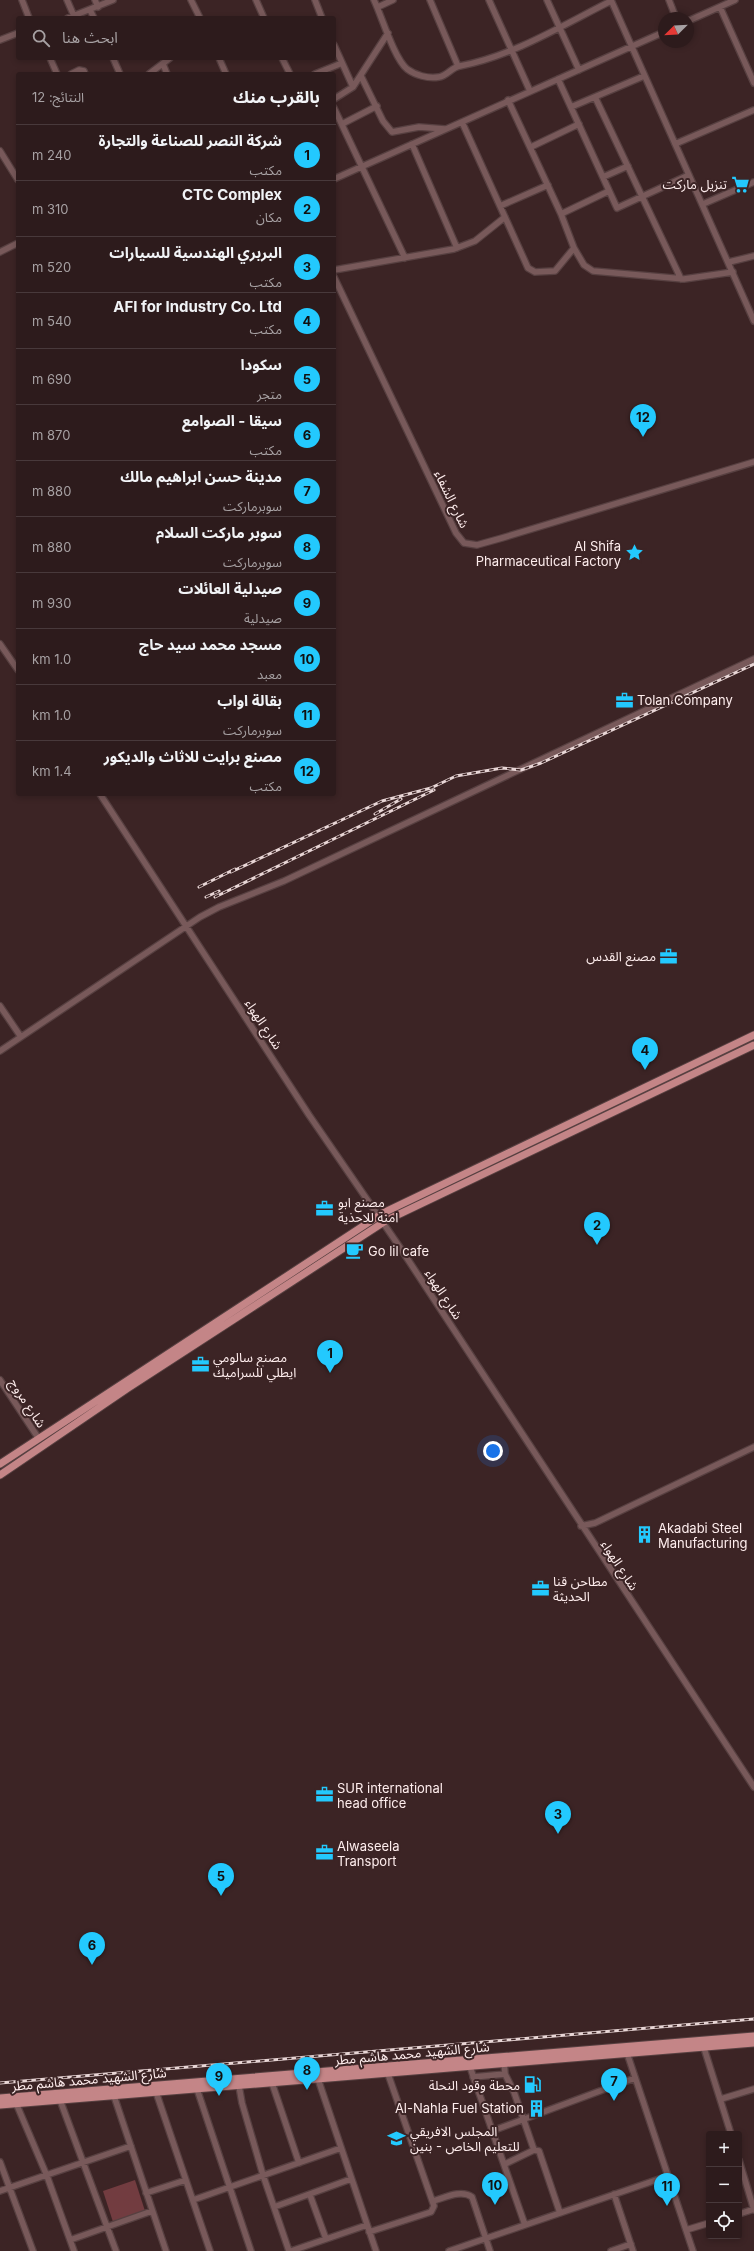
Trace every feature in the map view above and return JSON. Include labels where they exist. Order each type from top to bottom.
[{"type":"main road","points":[[0,1474],[378,1216],[754,1036]]},
{"type":"main road","points":[[0,1464],[383,1222],[754,1045]]},
{"type":"main road","name":"شارع الشهيد محمد هاشم مطر","points":[[0,2098],[505,2061],[626,2051],[754,2036]]},
{"type":"main road","name":"شارع الشهيد محمد هاشم مطر","points":[[626,2051],[704,2048],[754,2043]]},
{"type":"main road","name":"شارع الشهيد محمد هاشم مطر","points":[[0,2105],[470,2067],[505,2061]]},
{"type":"street","points":[[22,0],[28,16]]},
{"type":"street","points":[[67,0],[71,16]]},
{"type":"street","points":[[95,0],[98,7]]},
{"type":"street","points":[[74,16],[113,0]]},
{"type":"street","points":[[191,0],[199,16]]},
{"type":"street","points":[[256,0],[263,16]]},
{"type":"street","points":[[315,0],[321,16]]},
{"type":"street","points":[[374,0],[400,60],[415,74],[430,78],[440,77],[458,66],[480,62],[512,49],[611,1],[734,272],[754,321]]},
{"type":"street","points":[[378,7],[393,0]]},
{"type":"street","points":[[430,0],[458,66]]},
{"type":"street","points":[[489,0],[530,91]]},
{"type":"street","points":[[547,0],[578,70]]},
{"type":"street","points":[[669,0],[674,12]]},
{"type":"street","points":[[694,18],[732,1]]},
{"type":"street","points":[[720,7],[754,83]]},
{"type":"street","points":[[90,10],[93,16]]},
{"type":"street","points":[[336,98],[353,87],[388,33]]},
{"type":"street","points":[[0,40],[16,34]]},
{"type":"street","points":[[336,178],[508,100],[658,35]]},
{"type":"street","points":[[336,50],[353,87]]},
{"type":"street","points":[[51,60],[56,72]]},
{"type":"street","points":[[114,60],[119,72]]},
{"type":"street","points":[[152,72],[168,60]]},
{"type":"street","points":[[220,60],[225,72]]},
{"type":"street","points":[[283,60],[289,72]]},
{"type":"street","points":[[320,72],[342,63]]},
{"type":"street","points":[[163,64],[166,72]]},
{"type":"street","points":[[75,72],[79,70],[84,72]]},
{"type":"street","points":[[361,76],[386,126],[392,132],[419,127],[447,128]]},
{"type":"street","points":[[571,107],[644,76]]},
{"type":"street","points":[[558,79],[618,208],[689,175]]},
{"type":"street","points":[[595,97],[681,279]]},
{"type":"street","points":[[508,100],[561,214],[574,248],[584,265],[593,271],[681,279],[734,272]]},
{"type":"street","points":[[342,124],[376,106]]},
{"type":"street","points":[[676,144],[754,110]]},
{"type":"street","points":[[336,112],[405,258]]},
{"type":"street","points":[[462,122],[531,270],[548,272],[558,270],[574,248]]},
{"type":"street","points":[[531,147],[579,124]]},
{"type":"street","points":[[412,144],[457,248]]},
{"type":"street","points":[[0,151],[16,177]]},
{"type":"street","points":[[603,177],[628,166]]},
{"type":"street","points":[[703,204],[754,182]]},
{"type":"street","points":[[500,206],[548,185]]},
{"type":"street","points":[[561,214],[609,191]]},
{"type":"street","points":[[336,270],[457,248],[475,241],[505,217]]},
{"type":"street","points":[[0,252],[16,244]]},
{"type":"street","points":[[729,262],[754,256]]},
{"type":"street","name":"شارع الشفاء","points":[[336,281],[456,533],[464,543],[477,545],[754,462]]},
{"type":"street","points":[[0,644],[16,667]]},
{"type":"street","points":[[0,1051],[219,907],[284,881],[754,659]]},
{"type":"street","name":"شارع الهواء","points":[[101,796],[185,928],[309,1115],[383,1222],[754,1787]]},
{"type":"street","points":[[0,1006],[21,1037]]},
{"type":"street","name":"شارع مروج","points":[[0,1380],[38,1439]]},
{"type":"street","points":[[582,1526],[595,1523],[754,1447]]},
{"type":"street","points":[[704,2048],[730,2131]]},
{"type":"street","points":[[626,2051],[693,2251]]},
{"type":"street","points":[[505,2061],[505,2074],[514,2092],[522,2120],[534,2150]]},
{"type":"street","points":[[470,2067],[525,2225]]},
{"type":"street","points":[[369,2232],[431,2212],[434,2206],[388,2074]]},
{"type":"street","points":[[473,2077],[505,2074]]},
{"type":"street","points":[[492,2131],[635,2078]]},
{"type":"street","points":[[318,2079],[376,2251]]},
{"type":"street","points":[[272,2083],[299,2163]]},
{"type":"street","points":[[239,2086],[242,2103],[264,2175],[290,2251],[367,2225]]},
{"type":"street","points":[[197,2089],[228,2187],[251,2251]]},
{"type":"street","points":[[721,2099],[754,2090]]},
{"type":"street","points":[[156,2092],[210,2251]]},
{"type":"street","points":[[114,2096],[165,2251]]},
{"type":"street","points":[[60,2100],[116,2251]]},
{"type":"street","points":[[16,2103],[47,2176],[74,2251]]},
{"type":"street","points":[[0,2191],[131,2146]]},
{"type":"street","points":[[193,2200],[341,2148]]},
{"type":"street","points":[[505,2164],[534,2150],[541,2153],[560,2214]]},
{"type":"street","points":[[0,2162],[33,2251]]},
{"type":"street","points":[[741,2167],[754,2210],[742,2213]]},
{"type":"street","points":[[449,2251],[668,2176]]},
{"type":"street","points":[[274,2207],[351,2179]]},
{"type":"street","points":[[146,2193],[186,2180]]},
{"type":"street","points":[[433,2201],[457,2194],[468,2194],[476,2204],[490,2251]]},
{"type":"street","points":[[614,2194],[633,2251]]},
{"type":"street","points":[[310,2195],[326,2239]]},
{"type":"street","points":[[70,2240],[152,2211]]},
{"type":"street","points":[[686,2230],[706,2224]]},
{"type":"street","points":[[611,2251],[631,2244]]},
{"type":"shaded area","points":[[135,2180],[145,2211],[113,2222],[103,2191]]},
{"type":"railway","points":[[231,872],[382,801],[431,788],[456,776],[502,768],[521,770],[541,763],[754,664]]},
{"type":"railway","points":[[215,897],[434,790]]},
{"type":"railway","points":[[375,814],[401,799]]},
{"type":"railway","points":[[199,887],[235,869]]},
{"type":"railway","points":[[206,897],[219,891]]},
{"type":"railway","points":[[0,2083],[754,2019]]},
{"type":"place","name":"تنزيل ماركت","points":[[740,184]]},
{"type":"place","name":"مصنع برايت للاثاث والديكور","points":[[643,437]]},
{"type":"place","name":"Al Shifa Pharmaceutical Factory","points":[[634,553]]},
{"type":"place","name":"Tolan Company","points":[[624,700]]},
{"type":"place","name":"مصنع القدس","points":[[669,956]]},
{"type":"place","name":"AFI for Industry Co. Ltd","points":[[645,1070]]},
{"type":"place","name":"مصنع ابو امنة للاحذية","points":[[325,1209]]},
{"type":"place","name":"CTC Complex","points":[[597,1245]]},
{"type":"place","name":"Go lil cafe","points":[[355,1251]]},
{"type":"place","name":"مصنع سالومي ايطلي للسراميك","points":[[200,1364]]},
{"type":"place","name":"شركة النصر للصناعة والتجارة","points":[[330,1373]]},
{"type":"place","name":"Akadabi Steel Manufacturing","points":[[645,1535]]},
{"type":"place","name":"مطاحن قنا الحديثة","points":[[540,1588]]},
{"type":"place","name":"SUR international head office","points":[[324,1795]]},
{"type":"place","name":"البربري الهندسية للسيارات","points":[[558,1834]]},
{"type":"place","name":"Alwaseela Transport","points":[[324,1853]]},
{"type":"place","name":"سكودا","points":[[221,1896]]},
{"type":"place","name":"سيقا - الصوامع","points":[[92,1965]]},
{"type":"place","name":"محطة وقود النحلة","points":[[533,2085]]},
{"type":"place","name":"سوبر ماركت السلام","points":[[307,2090]]},
{"type":"place","name":"صيدلية العائلات","points":[[219,2096]]},
{"type":"place","name":"مدينة حسن ابراهيم مالك","points":[[614,2101]]},
{"type":"place","name":"Al-Nahla Fuel Station","points":[[537,2108]]},
{"type":"place","name":"المجلس الافريقي للتعليم الخاص - بنين","points":[[397,2138]]},
{"type":"place","name":"مسجد محمد سيد حاج","points":[[495,2205]]},
{"type":"place","name":"بقالة اواب","points":[[667,2206]]}]
